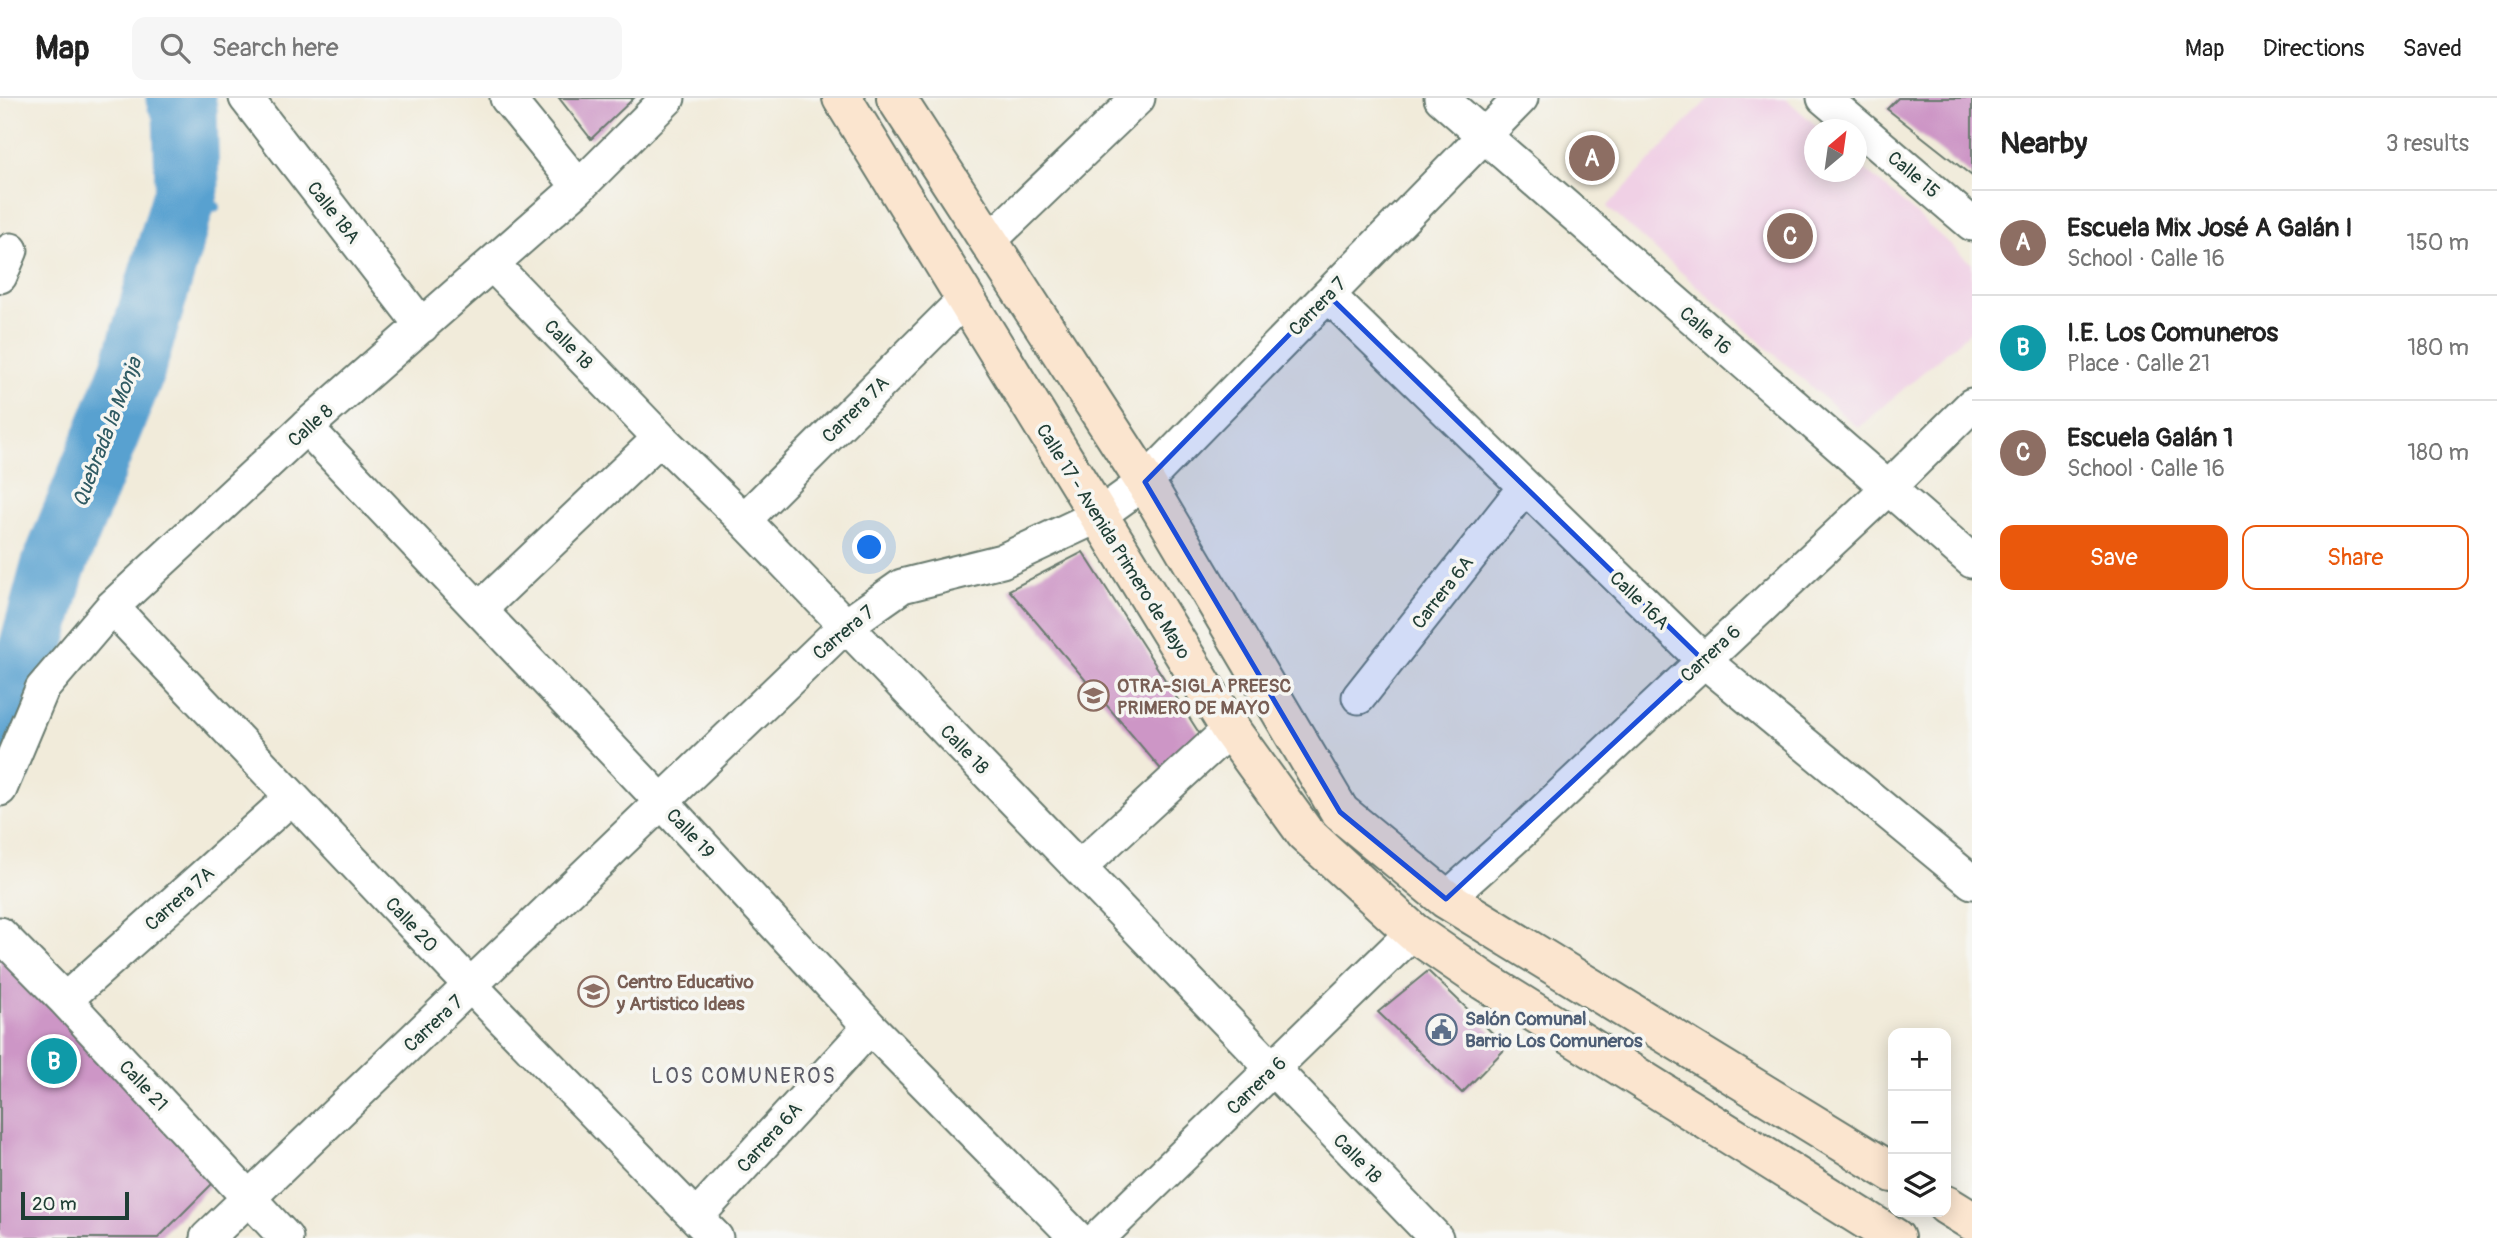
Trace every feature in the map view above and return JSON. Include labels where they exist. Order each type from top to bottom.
[{"type":"main road","name":"Calle 17 - Avenida Primero de Mayo","points":[[842,98],[1230,729],[1305,833],[1413,932],[1484,981],[1889,1237]]},
{"type":"main road","points":[[896,98],[1144,482],[1340,812],[1446,899],[1888,1170]]},
{"type":"main road","points":[[1951,1208],[1972,1221]]},
{"type":"street","name":"Calle 18A","points":[[246,98],[422,326]]},
{"type":"street","points":[[508,98],[579,187]]},
{"type":"street","name":"Calle 8","points":[[0,789],[42,689],[112,607],[306,427],[579,187],[668,98]]},
{"type":"street","points":[[989,242],[1138,98]]},
{"type":"street","name":"Calle 16","points":[[1441,98],[1972,561]]},
{"type":"street","name":"Carrera 7","points":[[206,1238],[845,626],[902,586],[1002,561],[1098,516],[1144,482],[1521,98]]},
{"type":"street","name":"Calle 15","points":[[1824,98],[1972,224]]},
{"type":"street","name":"Calle 18","points":[[492,264],[660,438],[744,520],[1436,1238]]},
{"type":"street","name":"Calle 16A","points":[[1328,295],[1703,660],[1972,882]]},
{"type":"street","name":"Carrera 7A","points":[[744,520],[966,298]]},
{"type":"street","name":"Carrera 6","points":[[1446,899],[1519,834],[1887,489],[1972,405]]},
{"type":"street","name":"Calle 19","points":[[306,427],[662,802],[870,1027],[1076,1238]]},
{"type":"street","points":[[480,609],[660,438]]},
{"type":"street","name":"Carrera 6A","points":[[1359,697],[1524,488]]},
{"type":"street","name":"Calle 20","points":[[112,607],[471,986],[706,1227]]},
{"type":"street","points":[[1080,867],[1230,729]]},
{"type":"street","name":"Carrera 7A","points":[[65,1000],[292,797]]},
{"type":"street","name":"Carrera 6","points":[[1098,1238],[1413,932]]},
{"type":"street","name":"Calle 21","points":[[0,934],[65,1000],[286,1238]]},
{"type":"street","name":"Carrera 6A","points":[[706,1227],[870,1027]]},
{"type":"highlighted area","points":[[1328,295],[1703,660],[1446,899],[1340,812],[1145,482]]},
{"type":"shaded area","points":[[1709,98],[1785,98],[1809,119],[1804,119],[1804,182],[1867,182],[1867,171],[1972,264],[1972,330],[1858,428],[1607,207]]},
{"type":"building","points":[[559,98],[634,98],[591,139]]},
{"type":"building","points":[[1898,98],[1972,98],[1972,176],[1887,109]]},
{"type":"building","points":[[1083,552],[1203,739],[1165,774],[1009,590]]},
{"type":"building","points":[[0,942],[217,1179],[158,1238],[3,1238],[0,1235]]},
{"type":"building","name":"Salón Comunal Barrio Los Comuneros","points":[[1428,971],[1507,1047],[1462,1093],[1378,1012]]},
{"type":"waterway","name":"Quebrada la Monja","points":[[0,764],[53,568],[132,372],[187,188],[185,109],[178,98]]},
{"type":"waterway","points":[[187,188],[216,207]]},
{"type":"place","name":"Escuela Mix José A Galán I","points":[[1592,158]]},
{"type":"place","name":"Escuela Galán 1","points":[[1790,236]]},
{"type":"place","name":"OTRA-SIGLA PREESC PRIMERO DE MAYO","points":[[1094,696]]},
{"type":"place","name":"Centro Educativo y Artistico Ideas","points":[[594,992]]},
{"type":"place","name":"Salón Comunal Barrio Los Comuneros","points":[[1442,1029]]},
{"type":"place","name":"I.E. Los Comuneros","points":[[54,1061]]},
{"type":"district","name":"LOS COMUNEROS","points":[[744,1076]]}]
